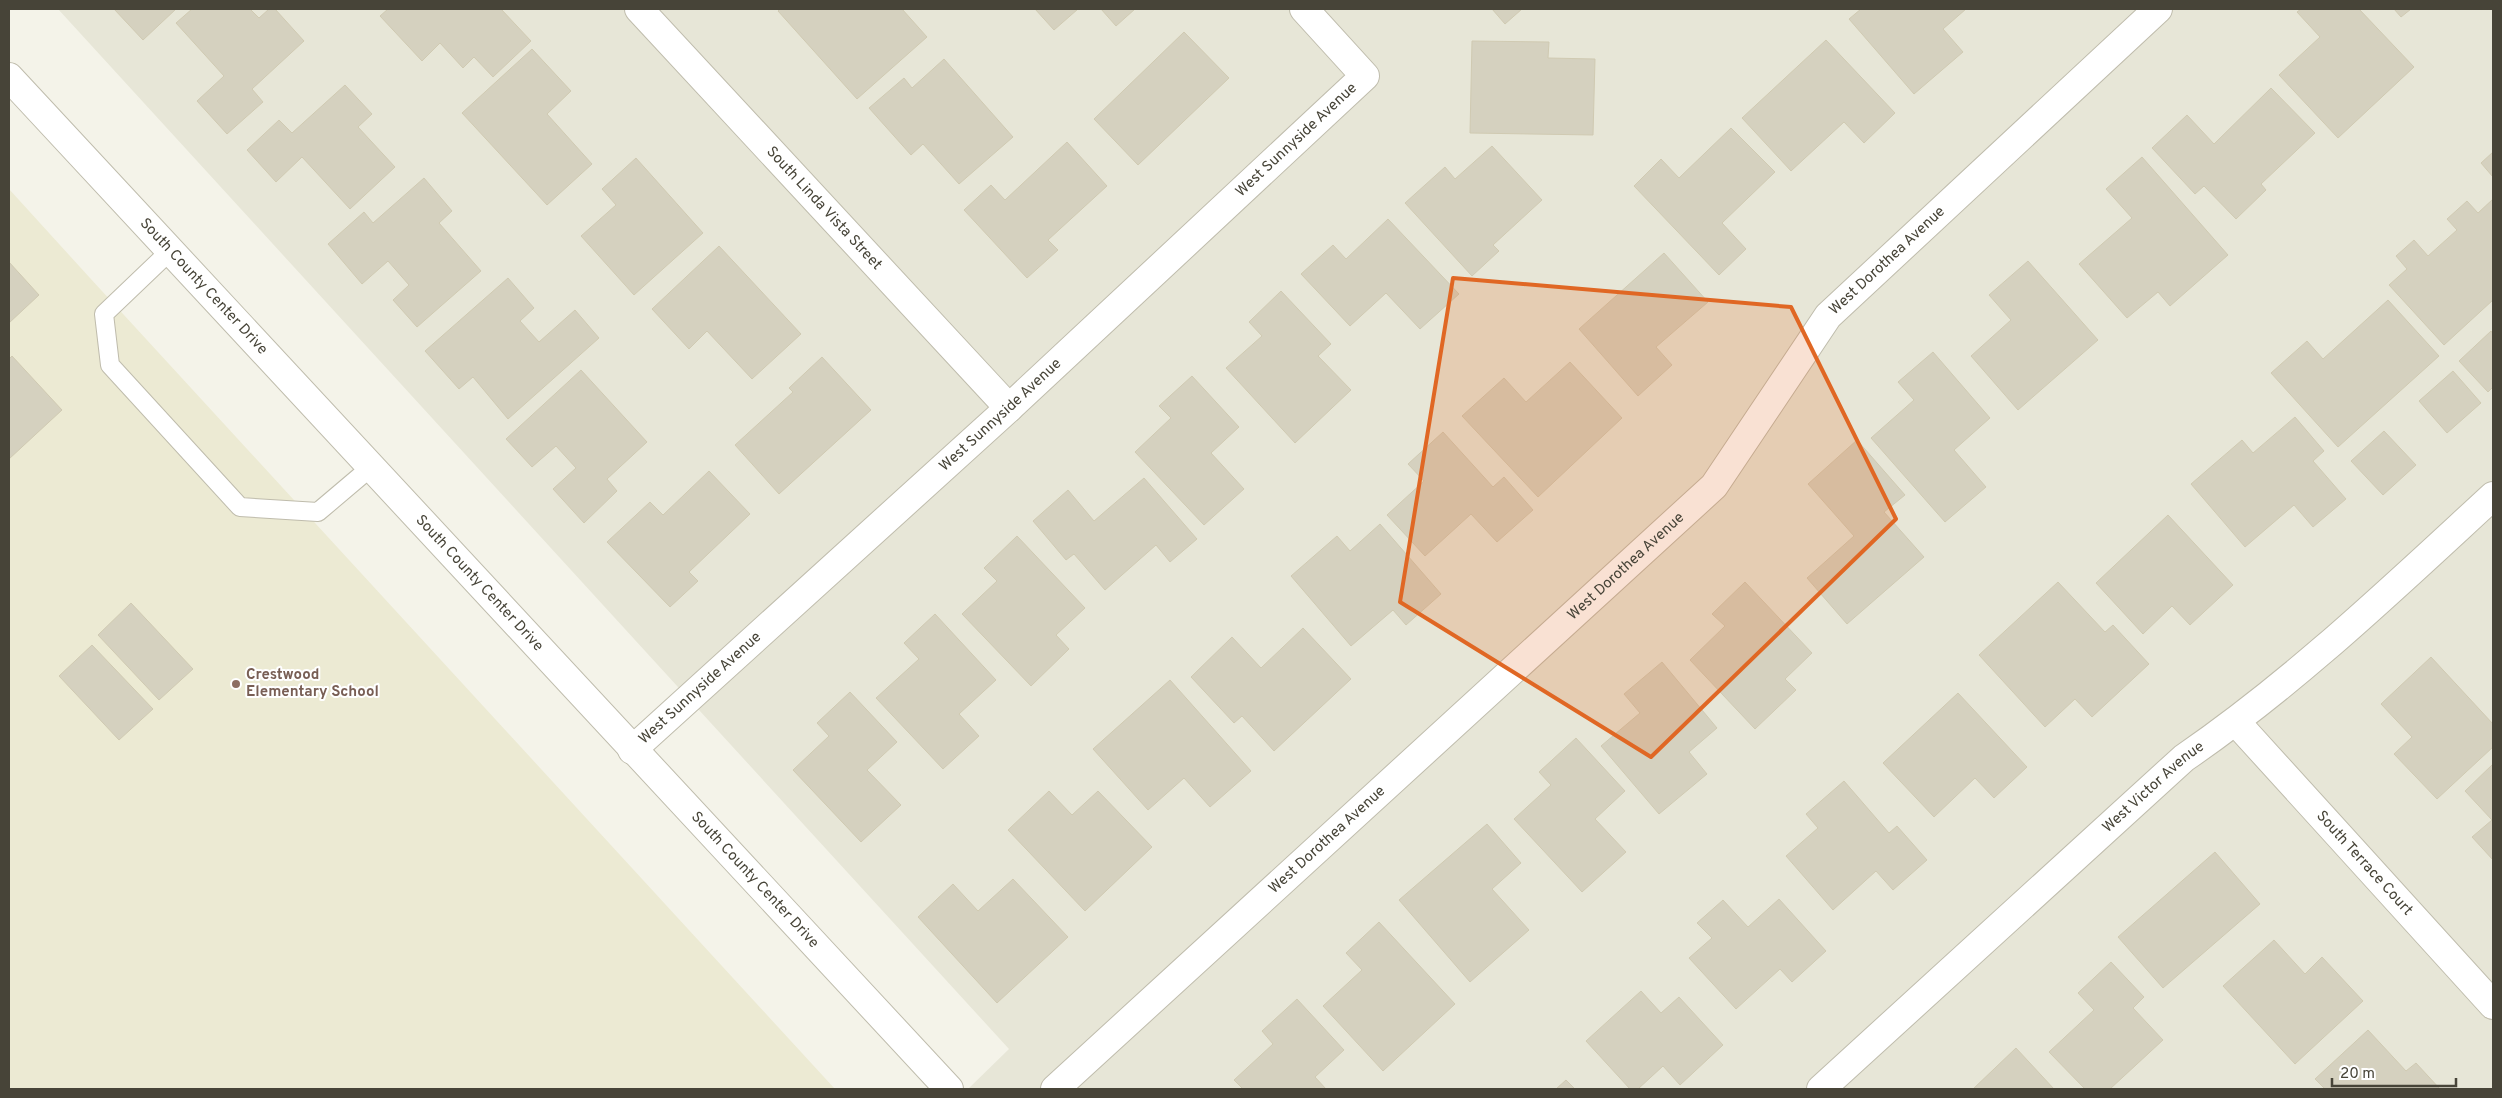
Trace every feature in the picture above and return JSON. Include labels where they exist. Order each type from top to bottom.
[{"type":"street","name":"South Linda Vista Street","points":[[639,9],[1010,408]]},
{"type":"street","name":"West Sunnyside Avenue","points":[[632,750],[1010,408],[1365,76],[1304,9]]},
{"type":"street","name":"West Dorothea Avenue","points":[[1055,1089],[1714,486],[1828,316],[2158,9]]},
{"type":"street","name":"South County Center Drive","points":[[9,77],[370,468],[949,1089]]},
{"type":"street","name":"West Victor Avenue","points":[[1821,1089],[2184,758],[2236,722],[2322,653],[2493,496]]},
{"type":"street","name":"South Terrace Court","points":[[2236,722],[2493,1005]]},
{"type":"lane","points":[[170,251],[104,314],[110,365],[240,507],[318,512],[370,468]]},
{"type":"highlighted area","points":[[1453,278],[1791,307],[1896,519],[1651,757],[1400,602]]},
{"type":"shaded area","points":[[58,9],[2493,9],[2493,1089],[968,1089],[1009,1049]]},
{"type":"shaded area","name":"Crestwood Elementary School","points":[[9,189],[90,278],[835,1089],[9,1089]]},
{"type":"building","points":[[114,9],[176,9],[143,40]]},
{"type":"building","points":[[192,9],[250,9],[259,18],[269,9],[275,9],[304,41],[252,89],[263,102],[227,134],[197,101],[224,76],[176,23]]},
{"type":"building","points":[[388,9],[501,9],[531,41],[493,77],[474,57],[463,68],[440,43],[422,61],[380,16]]},
{"type":"building","points":[[780,9],[902,9],[927,37],[857,99],[778,11]]},
{"type":"building","points":[[1035,9],[1078,9],[1054,30]]},
{"type":"building","points":[[1101,9],[1135,9],[1116,26]]},
{"type":"building","points":[[1492,9],[1522,9],[1505,24]]},
{"type":"building","points":[[1861,9],[1966,9],[1943,29],[1963,52],[1914,94],[1849,19]]},
{"type":"building","points":[[2301,9],[2359,9],[2414,67],[2338,138],[2279,75],[2320,37],[2297,12]]},
{"type":"building","points":[[2394,9],[2411,9],[2401,17]]},
{"type":"building","points":[[1184,32],[1229,78],[1138,165],[1094,119]]},
{"type":"building","points":[[1826,40],[1895,113],[1864,143],[1844,122],[1791,171],[1742,118]]},
{"type":"building","points":[[1472,41],[1549,42],[1548,58],[1595,59],[1593,135],[1470,133]]},
{"type":"building","points":[[532,49],[571,91],[547,114],[592,164],[547,205],[462,113]]},
{"type":"building","points":[[944,59],[1013,137],[959,184],[923,144],[911,155],[869,108],[904,78],[912,88]]},
{"type":"building","points":[[345,85],[372,114],[358,127],[395,167],[350,209],[302,157],[276,182],[247,150],[279,120],[292,133]]},
{"type":"building","points":[[2271,88],[2315,133],[2261,184],[2266,190],[2236,219],[2204,186],[2195,194],[2152,148],[2187,115],[2214,144]]},
{"type":"building","points":[[1731,128],[1775,172],[1722,223],[1746,249],[1719,275],[1634,186],[1661,159],[1679,178]]},
{"type":"building","points":[[1067,142],[1107,186],[1048,240],[1058,250],[1027,278],[964,210],[991,185],[1005,200]]},
{"type":"building","points":[[1492,146],[1542,200],[1493,245],[1499,251],[1472,276],[1405,203],[1445,167],[1455,179]]},
{"type":"building","points":[[2493,152],[2493,177],[2481,163]]},
{"type":"building","points":[[2142,157],[2228,255],[2170,306],[2158,292],[2127,318],[2079,264],[2132,218],[2106,189]]},
{"type":"building","points":[[636,158],[703,233],[634,295],[581,236],[616,205],[602,189]]},
{"type":"building","points":[[424,178],[452,211],[439,223],[481,271],[417,327],[393,300],[409,285],[388,261],[362,284],[328,244],[364,212],[373,223]]},
{"type":"building","points":[[2493,199],[2493,300],[2444,345],[2389,285],[2407,269],[2396,256],[2414,240],[2428,256],[2457,230],[2447,219],[2467,201],[2478,213]]},
{"type":"building","points":[[1388,219],[1459,294],[1420,329],[1386,293],[1350,326],[1301,274],[1333,245],[1346,259]]},
{"type":"building","points":[[719,246],[801,334],[752,379],[707,331],[689,349],[652,309]]},
{"type":"building","points":[[1664,253],[1708,302],[1656,347],[1672,365],[1638,396],[1579,329]]},
{"type":"building","points":[[2028,261],[2098,340],[2018,410],[1971,356],[2011,320],[1989,295]]},
{"type":"building","points":[[9,262],[39,295],[9,323]]},
{"type":"building","points":[[508,278],[534,308],[520,321],[539,342],[575,310],[599,338],[508,419],[473,377],[459,389],[425,351]]},
{"type":"building","points":[[1281,291],[1331,344],[1318,356],[1351,390],[1295,443],[1226,368],[1262,336],[1249,322]]},
{"type":"building","points":[[2388,300],[2439,356],[2338,447],[2271,373],[2307,341],[2323,359]]},
{"type":"building","points":[[2491,331],[2493,334],[2493,387],[2488,392],[2459,361]]},
{"type":"building","points":[[1933,352],[1990,418],[1954,450],[1986,487],[1945,522],[1871,438],[1914,400],[1898,382]]},
{"type":"building","points":[[12,356],[62,410],[9,459],[9,359]]},
{"type":"building","points":[[822,357],[871,410],[779,494],[735,445],[793,392],[789,388]]},
{"type":"building","points":[[1570,362],[1622,418],[1538,497],[1462,416],[1504,378],[1526,402]]},
{"type":"building","points":[[581,370],[647,442],[607,479],[617,491],[584,523],[553,489],[576,468],[556,446],[532,467],[506,439]]},
{"type":"building","points":[[2453,371],[2481,403],[2447,433],[2419,401]]},
{"type":"building","points":[[1192,376],[1239,427],[1211,453],[1244,489],[1204,525],[1135,452],[1171,418],[1159,406]]},
{"type":"building","points":[[2295,417],[2324,451],[2313,461],[2346,499],[2313,527],[2294,505],[2245,547],[2191,484],[2242,440],[2253,453]]},
{"type":"building","points":[[2384,431],[2416,465],[2383,495],[2351,461]]},
{"type":"building","points":[[1443,432],[1493,487],[1504,477],[1533,510],[1497,542],[1471,514],[1425,556],[1387,515],[1424,481],[1408,464]]},
{"type":"building","points":[[1857,440],[1905,495],[1884,512],[1924,557],[1847,624],[1807,578],[1854,536],[1808,484]]},
{"type":"building","points":[[709,471],[750,514],[689,572],[698,581],[670,607],[607,542],[650,502],[663,515]]},
{"type":"building","points":[[1144,478],[1197,539],[1170,562],[1156,545],[1105,590],[1074,554],[1066,560],[1033,521],[1068,490],[1094,521]]},
{"type":"building","points":[[2168,515],[2233,585],[2190,625],[2172,606],[2143,634],[2096,583]]},
{"type":"building","points":[[1380,524],[1441,594],[1406,625],[1393,610],[1351,646],[1291,576],[1337,536],[1350,551]]},
{"type":"building","points":[[1017,536],[1085,608],[1056,635],[1069,649],[1031,686],[962,614],[997,581],[984,568]]},
{"type":"building","points":[[1745,582],[1812,653],[1785,679],[1796,690],[1755,729],[1690,660],[1725,626],[1712,614]]},
{"type":"building","points":[[2058,582],[2105,632],[2113,625],[2149,664],[2092,717],[2075,699],[2045,727],[1979,655]]},
{"type":"building","points":[[131,603],[193,669],[159,700],[98,635]]},
{"type":"building","points":[[935,614],[996,680],[959,714],[979,736],[943,769],[876,698],[919,659],[904,643]]},
{"type":"building","points":[[1303,628],[1351,679],[1274,751],[1242,716],[1234,723],[1191,677],[1232,637],[1261,668]]},
{"type":"building","points":[[92,645],[153,709],[119,740],[59,676]]},
{"type":"building","points":[[2431,657],[2493,724],[2493,747],[2437,799],[2394,754],[2412,737],[2381,704]]},
{"type":"building","points":[[1662,662],[1717,728],[1689,752],[1707,774],[1659,814],[1601,746],[1640,713],[1624,694]]},
{"type":"building","points":[[1170,680],[1251,771],[1210,807],[1184,778],[1148,810],[1093,749]]},
{"type":"building","points":[[850,692],[897,742],[867,770],[901,805],[861,842],[793,770],[829,736],[817,723]]},
{"type":"building","points":[[1958,693],[2027,767],[1994,798],[1975,778],[1934,817],[1883,763]]},
{"type":"building","points":[[1576,738],[1625,791],[1595,819],[1626,852],[1582,892],[1514,819],[1551,785],[1539,772]]},
{"type":"building","points":[[2493,764],[2493,860],[2472,837],[2492,820],[2465,791]]},
{"type":"building","points":[[1844,781],[1889,833],[1897,826],[1927,860],[1893,890],[1876,871],[1833,910],[1786,856],[1818,828],[1806,814]]},
{"type":"building","points":[[1049,791],[1072,815],[1098,791],[1152,847],[1085,911],[1008,830]]},
{"type":"building","points":[[1487,824],[1521,863],[1492,889],[1529,930],[1470,982],[1399,900]]},
{"type":"building","points":[[2215,852],[2260,904],[2163,988],[2118,937]]},
{"type":"building","points":[[1013,879],[1068,937],[997,1003],[918,917],[953,884],[978,911]]},
{"type":"building","points":[[1779,899],[1826,951],[1792,982],[1780,969],[1736,1009],[1689,958],[1712,938],[1697,923],[1723,900],[1748,927]]},
{"type":"building","points":[[1379,922],[1455,1004],[1383,1071],[1323,1006],[1362,970],[1346,953]]},
{"type":"building","points":[[2274,940],[2305,974],[2322,957],[2363,1001],[2295,1064],[2223,986]]},
{"type":"building","points":[[2111,962],[2144,997],[2133,1008],[2163,1040],[2110,1089],[2085,1089],[2049,1052],[2094,1010],[2078,993]]},
{"type":"building","points":[[1641,991],[1661,1013],[1679,997],[1723,1045],[1680,1085],[1663,1066],[1638,1089],[1630,1089],[1586,1041]]},
{"type":"building","points":[[1297,999],[1344,1050],[1315,1077],[1326,1089],[1243,1089],[1234,1080],[1273,1044],[1262,1031]]},
{"type":"building","points":[[2368,1030],[2406,1071],[2416,1063],[2440,1089],[2325,1089],[2315,1079]]},
{"type":"building","points":[[2016,1048],[2054,1089],[1973,1089]]},
{"type":"building","points":[[1566,1080],[1575,1089],[1556,1089]]},
{"type":"place","name":"Crestwood Elementary School","points":[[236,684]]}]
